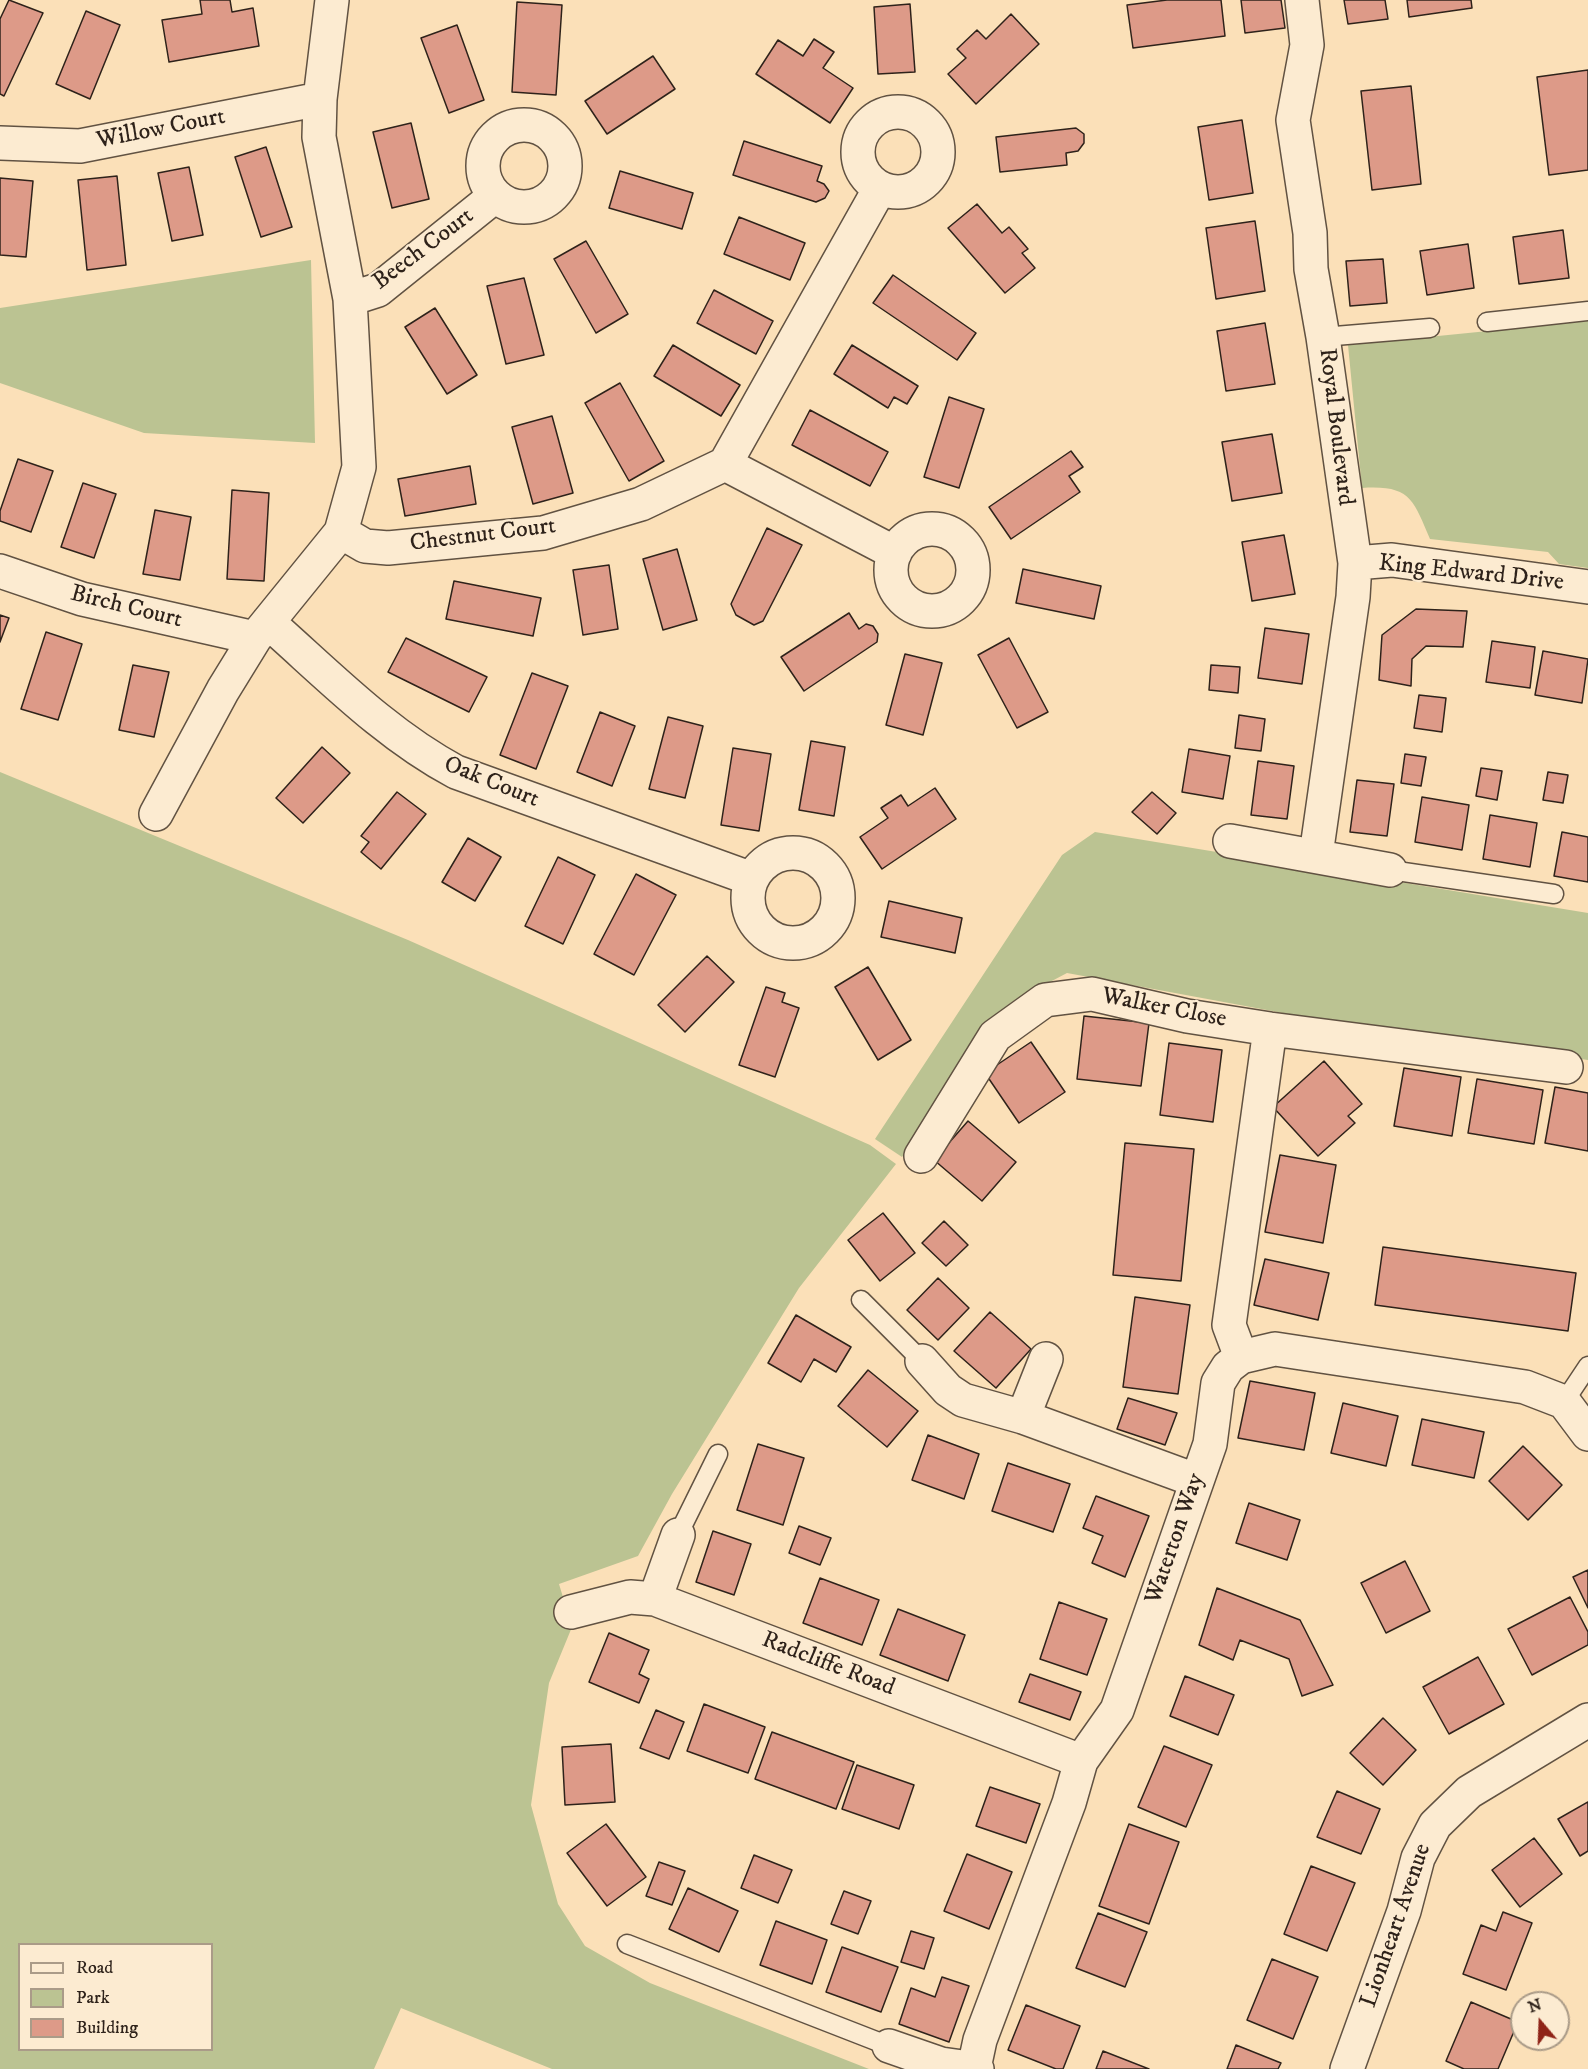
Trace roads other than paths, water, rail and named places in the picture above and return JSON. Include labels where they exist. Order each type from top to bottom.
[{"type":"street","points":[[156,814],[223,690],[261,630],[341,532],[359,467],[350,298],[319,136],[320,99],[332,0]]},
{"type":"street","name":"Royal Boulevard","points":[[1302,0],[1307,45],[1293,120],[1310,233],[1311,269],[1323,337],[1347,522],[1355,563],[1353,597],[1316,855]]},
{"type":"street","name":"Willow Court","points":[[0,144],[80,146],[320,99]]},
{"type":"street","points":[[880,188],[725,464],[895,553]]},
{"type":"street","name":"Beech Court","points":[[350,298],[378,290],[495,196]]},
{"type":"street","name":"Chestnut Court","points":[[341,532],[365,546],[388,548],[543,533],[641,504],[725,464]]},
{"type":"street","name":"King Edward Drive","points":[[1355,563],[1392,560],[1588,587]]},
{"type":"street","name":"Birch Court","points":[[0,571],[82,599],[261,630]]},
{"type":"street","name":"Oak Court","points":[[261,630],[430,758],[483,782],[752,879]]},
{"type":"street","points":[[1230,841],[1390,870]]},
{"type":"street","name":"Walker Close","points":[[921,1156],[995,1036],[1045,1000],[1092,994],[1186,1016],[1270,1029],[1566,1067]]},
{"type":"street","points":[[1270,1029],[1229,1325],[1241,1357],[1275,1349],[1525,1387],[1564,1402],[1588,1434]]},
{"type":"street","name":"Waterton Way","points":[[975,2068],[980,2040],[1069,1803],[1081,1761],[1117,1710],[1195,1480],[1210,1444],[1218,1383],[1228,1367],[1241,1357]]},
{"type":"street","points":[[1023,1417],[1046,1359]]},
{"type":"street","points":[[922,1361],[948,1390],[963,1400],[1023,1417],[1195,1480]]},
{"type":"street","points":[[656,1599],[678,1535]]},
{"type":"street","name":"Radcliffe Road","points":[[571,1612],[630,1597],[656,1599],[1081,1761]]},
{"type":"street","name":"Lionheart Avenue","points":[[1347,2069],[1401,1919],[1418,1858],[1435,1825],[1469,1792],[1588,1720]]},
{"type":"street","points":[[890,2046],[941,2064],[975,2068]]},
{"type":"lane","points":[[1487,321],[1588,311]]},
{"type":"lane","points":[[1323,337],[1430,328]]},
{"type":"lane","points":[[1390,870],[1554,894]]},
{"type":"lane","points":[[861,1300],[922,1361]]},
{"type":"lane","points":[[1564,1402],[1588,1366]]},
{"type":"lane","points":[[678,1535],[718,1454]]},
{"type":"lane","points":[[627,1944],[890,2046]]}]
